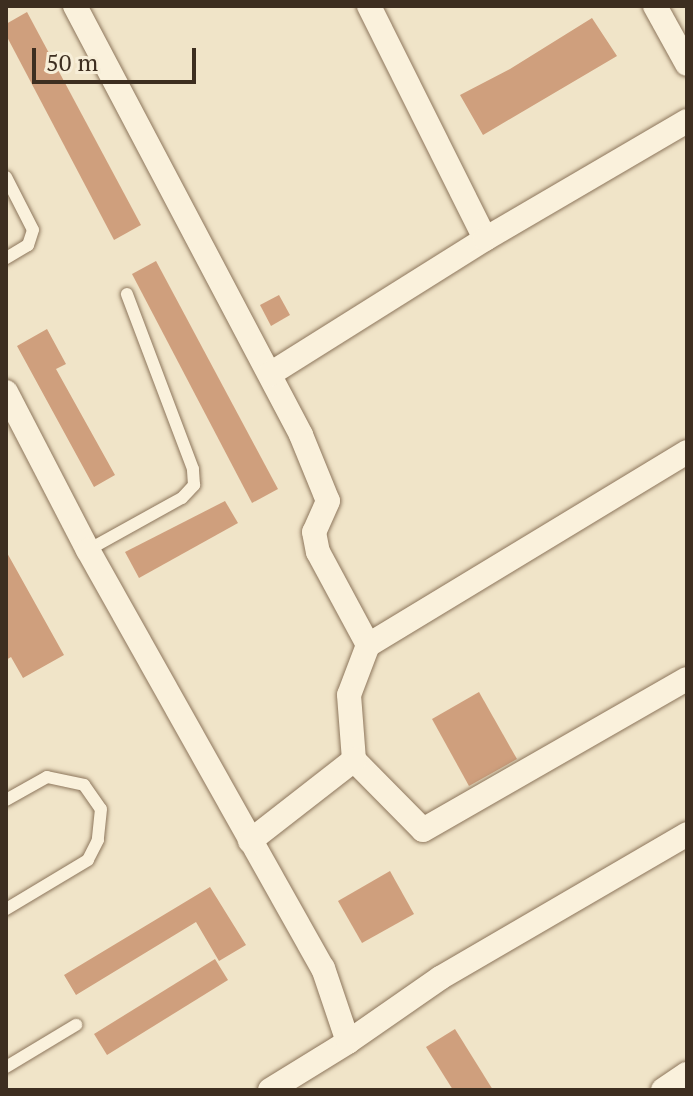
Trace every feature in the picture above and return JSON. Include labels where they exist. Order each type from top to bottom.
[{"type":"street","points":[[75,6],[301,435],[328,501],[314,532],[318,552],[368,645]]},
{"type":"street","points":[[369,6],[485,239]]},
{"type":"street","points":[[655,6],[687,64]]},
{"type":"street","points":[[270,374],[485,239],[687,121]]},
{"type":"street","points":[[6,392],[88,550],[323,968],[348,1042]]},
{"type":"street","points":[[687,452],[368,645],[349,695],[354,760],[423,830],[687,679]]},
{"type":"street","points":[[250,841],[354,760]]},
{"type":"street","points":[[270,1090],[348,1042],[440,978],[687,834]]},
{"type":"street","points":[[663,1090],[687,1074]]},
{"type":"lane","points":[[6,177],[33,230],[28,245],[6,258]]},
{"type":"lane","points":[[88,550],[182,498],[194,485],[193,469],[127,294]]},
{"type":"lane","points":[[6,800],[47,777],[84,785],[101,809],[98,840],[88,860],[6,909]]},
{"type":"lane","points":[[6,1067],[76,1025]]},
{"type":"building","points":[[27,12],[141,225],[114,240],[6,35],[6,24]]},
{"type":"building","points":[[592,18],[617,56],[483,135],[460,95],[510,69]]},
{"type":"building","points":[[156,261],[278,489],[252,503],[132,274]]},
{"type":"building","points":[[279,295],[290,315],[271,326],[260,305]]},
{"type":"building","points":[[47,329],[66,364],[56,369],[115,475],[94,487],[17,346]]},
{"type":"building","points":[[225,501],[238,523],[139,578],[125,552]]},
{"type":"building","points":[[6,551],[64,655],[23,678],[11,657],[6,660]]},
{"type":"building","points":[[479,692],[517,759],[469,786],[432,719]]},
{"type":"building","points":[[390,871],[414,914],[362,943],[338,901]]},
{"type":"building","points":[[210,887],[246,945],[219,961],[196,922],[76,995],[64,975]]},
{"type":"building","points":[[215,959],[228,980],[107,1055],[94,1034]]},
{"type":"building","points":[[455,1029],[493,1090],[453,1090],[426,1047]]}]
